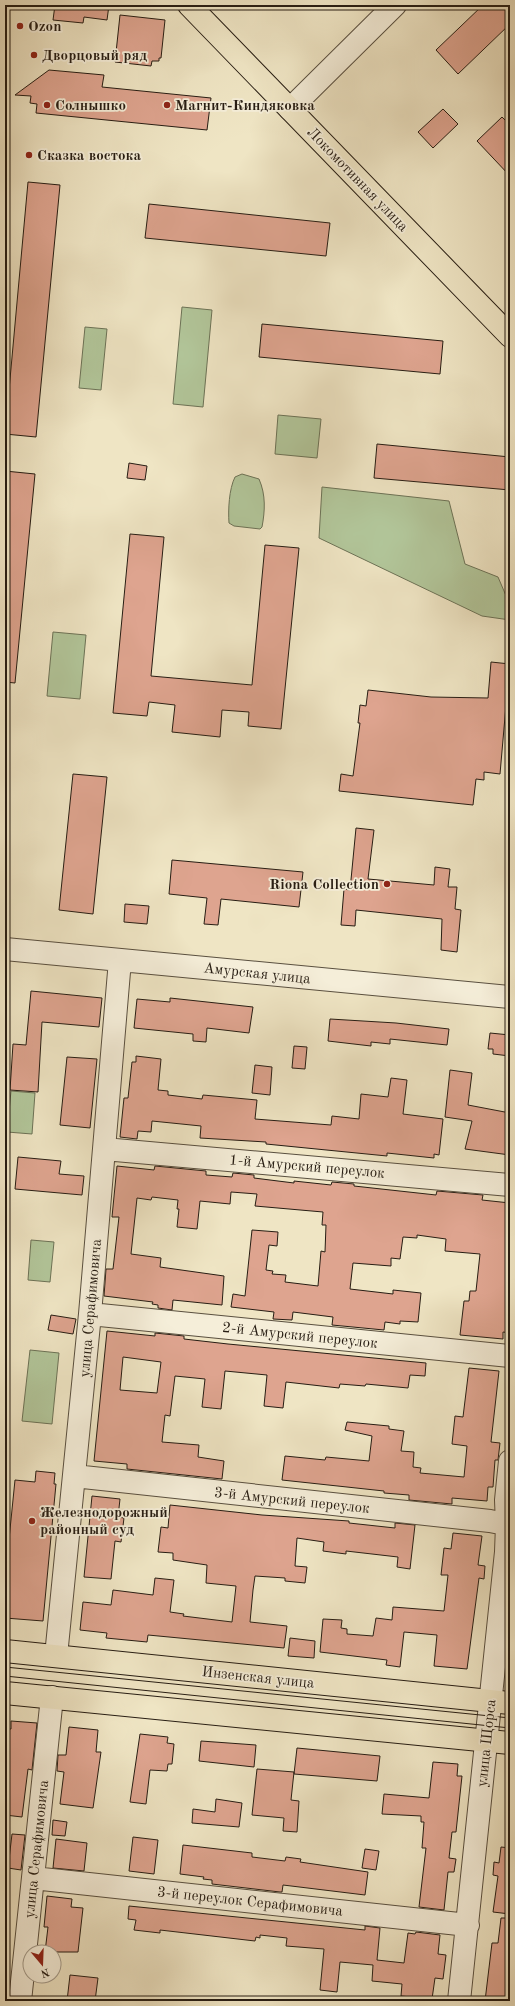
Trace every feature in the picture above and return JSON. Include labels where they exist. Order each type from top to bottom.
[{"type":"main road","name":"Локомотивная улица","points":[[189,5],[510,336]]},
{"type":"main road","name":"Инзенская улица","points":[[5,1651],[500,1702]]},
{"type":"main road","points":[[5,1692],[510,1743]]},
{"type":"street","points":[[290,109],[394,5]]},
{"type":"street","name":"Амурская улица","points":[[5,949],[510,997]]},
{"type":"street","name":"улица Серафимовича","points":[[56,1656],[90,1314],[120,960]]},
{"type":"street","name":"1-й Амурский переулок","points":[[104,1149],[510,1184]]},
{"type":"street","name":"2-й Амурский переулок","points":[[90,1314],[510,1356]]},
{"type":"street","name":"улица Щорса","points":[[459,2001],[487,1740],[500,1702],[509,1525],[506,1500],[510,1461]]},
{"type":"street","name":"3-й Амурский переулок","points":[[74,1476],[490,1521],[509,1525]]},
{"type":"street","name":"улица Серафимовича","points":[[20,2001],[52,1697]]},
{"type":"street","name":"3-й переулок Серафимовича","points":[[33,1878],[468,1924]]},
{"type":"green space","points":[[182,307],[212,310],[203,407],[173,404]]},
{"type":"green space","points":[[85,327],[107,329],[101,390],[79,388]]},
{"type":"green space","points":[[278,415],[321,419],[317,458],[275,454]]},
{"type":"green space","points":[[242,474],[259,479],[261,485],[264,497],[264,515],[262,527],[260,529],[234,526],[229,523],[231,487],[235,477]]},
{"type":"green space","points":[[322,487],[449,501],[465,564],[498,577],[510,605],[510,620],[482,616],[319,538]]},
{"type":"green space","points":[[53,632],[86,635],[80,699],[47,696]]},
{"type":"green space","points":[[11,1091],[35,1093],[32,1134],[7,1132]]},
{"type":"green space","points":[[31,1240],[54,1242],[50,1282],[28,1280]]},
{"type":"green space","points":[[30,1350],[59,1353],[52,1424],[22,1421]]},
{"type":"building","points":[[55,5],[109,5],[107,20],[84,17],[83,23],[53,20]]},
{"type":"building","points":[[483,5],[510,5],[510,24],[458,74],[436,50]]},
{"type":"building","points":[[120,15],[165,20],[161,58],[159,58],[159,61],[152,61],[151,66],[115,62]]},
{"type":"building","points":[[49,70],[104,75],[102,87],[211,98],[207,130],[36,113],[37,104],[30,103],[31,96],[15,95]]},
{"type":"building","points":[[443,109],[458,124],[433,148],[418,132]]},
{"type":"building","points":[[502,117],[510,125],[510,176],[477,141]]},
{"type":"building","points":[[28,182],[60,185],[36,437],[5,434]]},
{"type":"building","points":[[149,204],[330,223],[326,256],[145,238]]},
{"type":"building","points":[[262,324],[443,341],[440,374],[259,357]]},
{"type":"building","points":[[377,444],[510,457],[510,490],[374,478]]},
{"type":"building","points":[[129,463],[147,466],[145,480],[127,478]]},
{"type":"building","points":[[5,471],[35,474],[15,683],[5,682]]},
{"type":"building","points":[[130,534],[164,537],[151,676],[252,685],[265,545],[299,548],[281,729],[248,726],[249,712],[222,710],[220,737],[172,732],[175,705],[149,702],[147,716],[113,713]]},
{"type":"building","points":[[491,662],[510,664],[510,694],[507,694],[500,774],[484,772],[484,780],[476,779],[473,805],[339,791],[341,774],[353,776],[360,723],[358,723],[360,705],[366,706],[368,690],[431,697],[488,698]]},
{"type":"building","points":[[73,774],[107,777],[93,914],[59,910]]},
{"type":"building","name":"Riona Collection","points":[[356,828],[374,830],[368,879],[434,885],[435,867],[450,869],[448,887],[457,887],[455,909],[461,910],[457,952],[441,950],[442,919],[356,910],[355,926],[341,925],[344,889],[350,890]]},
{"type":"building","points":[[172,860],[303,872],[299,907],[221,899],[218,925],[204,924],[207,898],[169,894]]},
{"type":"building","points":[[125,904],[149,906],[147,924],[124,922]]},
{"type":"building","points":[[31,991],[102,998],[99,1027],[42,1022],[38,1092],[10,1090],[13,1044],[26,1045]]},
{"type":"building","points":[[170,998],[253,1007],[249,1033],[207,1028],[206,1042],[193,1041],[193,1034],[134,1028],[137,999],[170,1002]]},
{"type":"building","points":[[330,1019],[396,1023],[449,1029],[447,1045],[390,1039],[390,1044],[371,1042],[371,1046],[328,1041]]},
{"type":"building","points":[[490,1033],[510,1035],[510,1056],[493,1054],[493,1049],[488,1049]]},
{"type":"building","points":[[294,1046],[307,1047],[305,1069],[292,1068]]},
{"type":"building","points":[[136,1056],[161,1059],[158,1090],[168,1091],[168,1095],[202,1099],[203,1095],[257,1100],[255,1119],[331,1125],[332,1116],[359,1119],[361,1094],[388,1097],[391,1078],[407,1080],[403,1114],[443,1119],[439,1155],[434,1154],[434,1158],[387,1153],[387,1156],[266,1144],[266,1142],[200,1138],[201,1126],[152,1121],[151,1132],[138,1131],[137,1139],[120,1137],[124,1098],[128,1098],[132,1062],[136,1062]]},
{"type":"building","points":[[67,1057],[97,1059],[90,1128],[60,1125]]},
{"type":"building","points":[[255,1065],[272,1067],[270,1095],[252,1093]]},
{"type":"building","points":[[450,1070],[472,1073],[468,1105],[510,1113],[510,1155],[465,1149],[472,1121],[445,1117]]},
{"type":"building","points":[[18,1157],[61,1161],[59,1174],[84,1176],[82,1195],[15,1189]]},
{"type":"building","points":[[117,1166],[154,1170],[155,1166],[206,1171],[206,1175],[232,1177],[233,1173],[254,1175],[254,1178],[294,1183],[294,1181],[331,1185],[332,1182],[354,1184],[354,1186],[436,1195],[437,1191],[483,1195],[482,1200],[510,1203],[510,1333],[503,1332],[503,1339],[460,1335],[464,1301],[469,1301],[470,1291],[476,1291],[480,1254],[445,1251],[446,1239],[417,1235],[417,1238],[403,1237],[400,1259],[391,1258],[391,1266],[353,1263],[350,1289],[393,1294],[393,1290],[421,1293],[418,1322],[400,1321],[400,1324],[385,1322],[384,1330],[332,1325],[333,1317],[293,1312],[292,1320],[273,1319],[274,1312],[231,1307],[233,1294],[245,1296],[252,1230],[278,1232],[277,1246],[269,1245],[266,1270],[273,1271],[272,1274],[286,1275],[285,1282],[318,1286],[321,1251],[325,1252],[326,1225],[322,1225],[323,1212],[255,1206],[257,1194],[231,1192],[230,1204],[200,1201],[197,1229],[177,1227],[179,1209],[177,1209],[178,1200],[152,1197],[151,1200],[137,1198],[131,1254],[161,1258],[160,1267],[224,1276],[222,1305],[173,1300],[172,1310],[158,1308],[158,1305],[152,1304],[153,1302],[104,1296],[106,1269],[113,1269],[119,1217],[112,1217]]},
{"type":"building","points":[[51,1315],[76,1319],[73,1334],[48,1330]]},
{"type":"building","points":[[107,1331],[155,1336],[155,1333],[184,1336],[184,1339],[228,1344],[426,1363],[425,1376],[410,1375],[408,1388],[366,1384],[365,1386],[340,1384],[339,1388],[286,1382],[283,1408],[264,1406],[267,1375],[225,1371],[221,1409],[202,1407],[205,1379],[175,1376],[170,1416],[165,1415],[162,1442],[199,1445],[198,1457],[224,1461],[222,1479],[127,1469],[127,1464],[94,1461]],"holes":[[[123,1357],[161,1362],[157,1393],[120,1390]]]},
{"type":"building","points":[[469,1368],[499,1371],[491,1442],[500,1443],[498,1460],[495,1460],[493,1487],[488,1487],[487,1501],[452,1498],[452,1504],[409,1500],[409,1495],[384,1493],[384,1491],[282,1480],[285,1456],[325,1460],[326,1457],[369,1461],[372,1436],[345,1430],[347,1422],[389,1426],[389,1429],[404,1431],[401,1451],[414,1452],[413,1467],[421,1468],[420,1473],[464,1477],[467,1446],[452,1444],[455,1416],[463,1417]]},
{"type":"building","name":"Железнодорожный районный суд","points":[[36,1471],[55,1473],[54,1484],[56,1484],[43,1621],[5,1618],[5,1579],[15,1480],[35,1482]]},
{"type":"building","points":[[92,1496],[120,1499],[118,1517],[124,1518],[121,1542],[115,1541],[111,1579],[84,1577]]},
{"type":"building","points":[[170,1505],[262,1515],[349,1521],[349,1523],[395,1528],[395,1523],[415,1525],[410,1569],[397,1567],[398,1557],[346,1551],[346,1554],[323,1551],[324,1542],[297,1538],[295,1566],[307,1567],[305,1583],[285,1581],[285,1578],[255,1576],[253,1590],[250,1622],[287,1626],[284,1648],[148,1635],[147,1642],[106,1638],[107,1633],[80,1630],[83,1602],[111,1605],[113,1590],[153,1595],[155,1578],[174,1580],[170,1612],[184,1614],[183,1616],[232,1622],[236,1586],[206,1583],[207,1565],[173,1560],[173,1553],[158,1552],[161,1527],[168,1528]]},
{"type":"building","points":[[453,1533],[482,1536],[478,1565],[485,1566],[484,1579],[479,1578],[467,1669],[434,1666],[437,1635],[404,1632],[400,1667],[386,1665],[387,1660],[320,1652],[323,1619],[342,1620],[341,1628],[347,1629],[347,1634],[373,1636],[376,1618],[392,1620],[393,1607],[444,1611],[448,1575],[441,1575],[444,1548],[451,1549]]},
{"type":"building","points":[[290,1638],[315,1641],[314,1658],[288,1656]]},
{"type":"building","points":[[11,1721],[37,1723],[32,1770],[28,1769],[22,1817],[5,1815],[5,1729],[11,1729]]},
{"type":"building","points":[[69,1727],[98,1730],[96,1752],[101,1752],[93,1808],[60,1804],[64,1772],[57,1771],[58,1755],[66,1755]]},
{"type":"building","points":[[140,1734],[168,1737],[167,1743],[174,1744],[172,1764],[168,1764],[167,1771],[150,1770],[146,1804],[130,1802]]},
{"type":"building","points":[[201,1741],[256,1745],[254,1767],[199,1761]]},
{"type":"building","points":[[297,1748],[380,1756],[377,1781],[294,1774]]},
{"type":"building","points":[[433,1762],[458,1764],[457,1776],[462,1776],[456,1832],[452,1832],[449,1858],[456,1859],[454,1872],[448,1872],[444,1910],[419,1907],[426,1848],[422,1848],[424,1822],[421,1822],[421,1816],[382,1814],[384,1794],[429,1798]]},
{"type":"building","points":[[257,1769],[294,1772],[291,1800],[299,1801],[297,1832],[283,1831],[284,1818],[252,1815]]},
{"type":"building","points":[[216,1799],[242,1803],[239,1827],[192,1823],[193,1809],[215,1812]]},
{"type":"building","points":[[53,1820],[67,1822],[65,1836],[52,1835]]},
{"type":"building","points":[[12,1834],[25,1835],[21,1870],[8,1868]]},
{"type":"building","points":[[133,1837],[158,1840],[154,1874],[129,1871]]},
{"type":"building","points":[[56,1839],[87,1843],[84,1871],[53,1868]]},
{"type":"building","points":[[183,1845],[252,1853],[252,1857],[285,1861],[286,1857],[301,1859],[300,1862],[368,1872],[365,1895],[283,1885],[282,1892],[280,1892],[212,1884],[212,1880],[203,1879],[204,1877],[180,1874]]},
{"type":"building","points":[[501,1847],[510,1848],[510,1914],[493,1912],[498,1876],[493,1875],[494,1862],[499,1863]]},
{"type":"building","points":[[365,1849],[379,1851],[376,1870],[362,1868]]},
{"type":"building","points":[[47,1896],[72,1899],[71,1907],[83,1908],[78,1952],[62,1952],[62,1944],[46,1944],[48,1927],[44,1927]]},
{"type":"building","points":[[129,1906],[365,1930],[365,1926],[380,1928],[377,1960],[404,1963],[408,1933],[415,1934],[416,1932],[440,1935],[438,1954],[446,1955],[443,1979],[435,1978],[432,1999],[401,1996],[402,1984],[372,1981],[373,1965],[340,1962],[337,1992],[320,1990],[324,1949],[286,1946],[287,1938],[260,1935],[260,1938],[256,1937],[255,1941],[160,1930],[160,1933],[134,1930],[136,1920],[128,1919]]},
{"type":"building","points":[[501,1918],[510,1918],[510,2001],[485,2001],[492,1943],[498,1943]]},
{"type":"building","points":[[70,1975],[98,1978],[95,2001],[67,2001]]},
{"type":"tram line","points":[[5,27],[7,5]]},
{"type":"tram line","points":[[5,1667],[510,1718]]},
{"type":"tram line","points":[[5,1676],[510,1728]]},
{"type":"place","name":"Ozon","points":[[20,26]]},
{"type":"place","name":"Дворцовый ряд","points":[[34,55]]},
{"type":"place","name":"Солнышко","points":[[47,105]]},
{"type":"place","name":"Магнит-Киндяковка","points":[[167,105]]},
{"type":"place","name":"Сказка востока","points":[[29,155]]},
{"type":"place","name":"Riona Collection","points":[[387,884]]},
{"type":"place","name":"Железнодорожный районный суд","points":[[32,1521]]}]
